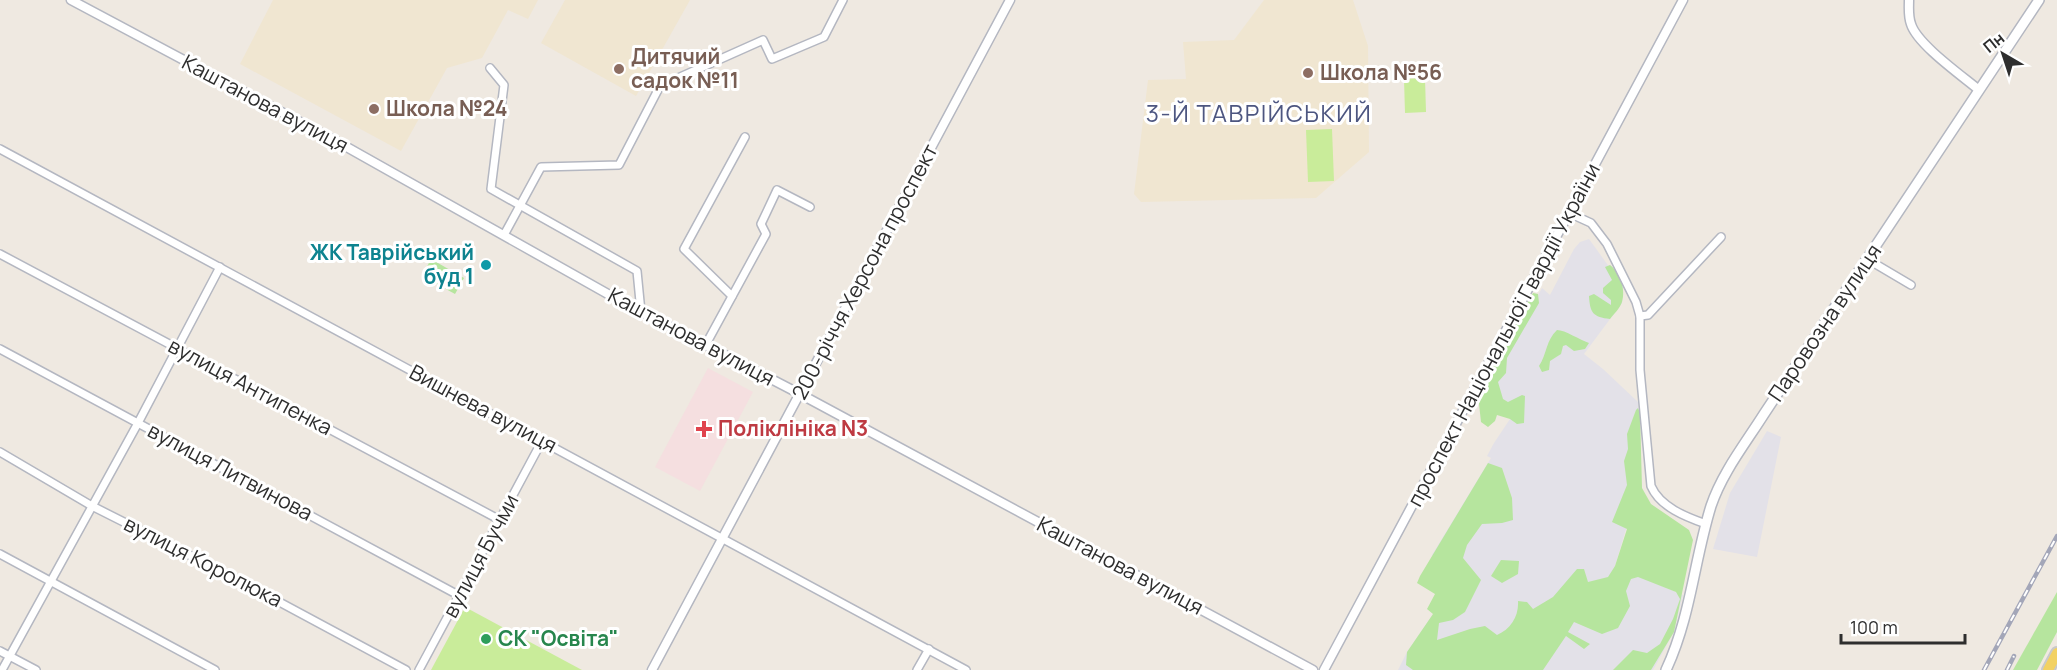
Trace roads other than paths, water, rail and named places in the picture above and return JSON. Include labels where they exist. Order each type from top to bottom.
[{"type":"main road","name":"Паровозна вулиця","points":[[1666,670],[1686,618],[1706,524],[1724,478],[1764,414],[2039,0]]},
{"type":"main road","points":[[2048,670],[2057,653]]},
{"type":"street","name":"Каштанова вулиця","points":[[71,0],[336,141],[641,312],[800,394],[1313,670]]},
{"type":"street","points":[[504,235],[541,167],[618,165],[660,86],[763,40],[772,59],[824,37],[843,0]]},
{"type":"street","name":"200-річчя Херсона проспект","points":[[652,670],[1010,0]]},
{"type":"street","name":"проспект Національної Гвардії України","points":[[1324,670],[1683,0]]},
{"type":"street","points":[[1915,0],[1909,0],[1909,18],[1914,32],[1928,47],[1979,90]]},
{"type":"street","points":[[490,68],[504,85],[491,189],[637,271],[641,312]]},
{"type":"street","points":[[732,296],[684,249],[745,137]]},
{"type":"street","name":"Вишнева вулиця","points":[[0,148],[966,670]]},
{"type":"street","points":[[705,346],[766,234],[762,224],[777,190],[810,207]]},
{"type":"street","points":[[1569,213],[1591,223],[1606,244],[1632,292],[1640,316],[1640,370],[1651,486],[1655,495],[1663,502],[1693,520],[1706,524]]},
{"type":"street","points":[[1640,316],[1648,315],[1721,237]]},
{"type":"street","name":"вулиця Антипенка","points":[[0,254],[500,520]]},
{"type":"street","points":[[1867,259],[1911,285]]},
{"type":"street","points":[[2,670],[52,582],[220,267]]},
{"type":"street","name":"вулиця Литвинова","points":[[0,349],[460,596]]},
{"type":"street","name":"вулиця Бучми","points":[[419,670],[542,441]]},
{"type":"street","name":"вулиця Королюка","points":[[0,452],[92,506],[231,576],[406,670]]},
{"type":"street","points":[[0,554],[215,670]]},
{"type":"street","points":[[917,670],[928,649]]},
{"type":"street","points":[[0,651],[36,670]]},
{"type":"railway","points":[[1984,670],[2057,536]]},
{"type":"railway","points":[[2007,670],[2014,656]]},
{"type":"place","name":"Дитячий садок №11","points":[[619,69]]},
{"type":"place","name":"Школа №56","points":[[1308,73]]},
{"type":"place","name":"Школа №24","points":[[374,109]]},
{"type":"place","name":"ЖК Таврійський буд 1","points":[[486,265]]},
{"type":"place","name":"Поліклініка N3","points":[[704,429]]},
{"type":"place","name":"СК \"Освіта\"","points":[[486,639]]},
{"type":"district","name":"3-Й ТАВРІЙСЬКИЙ","points":[[1259,114]]}]
